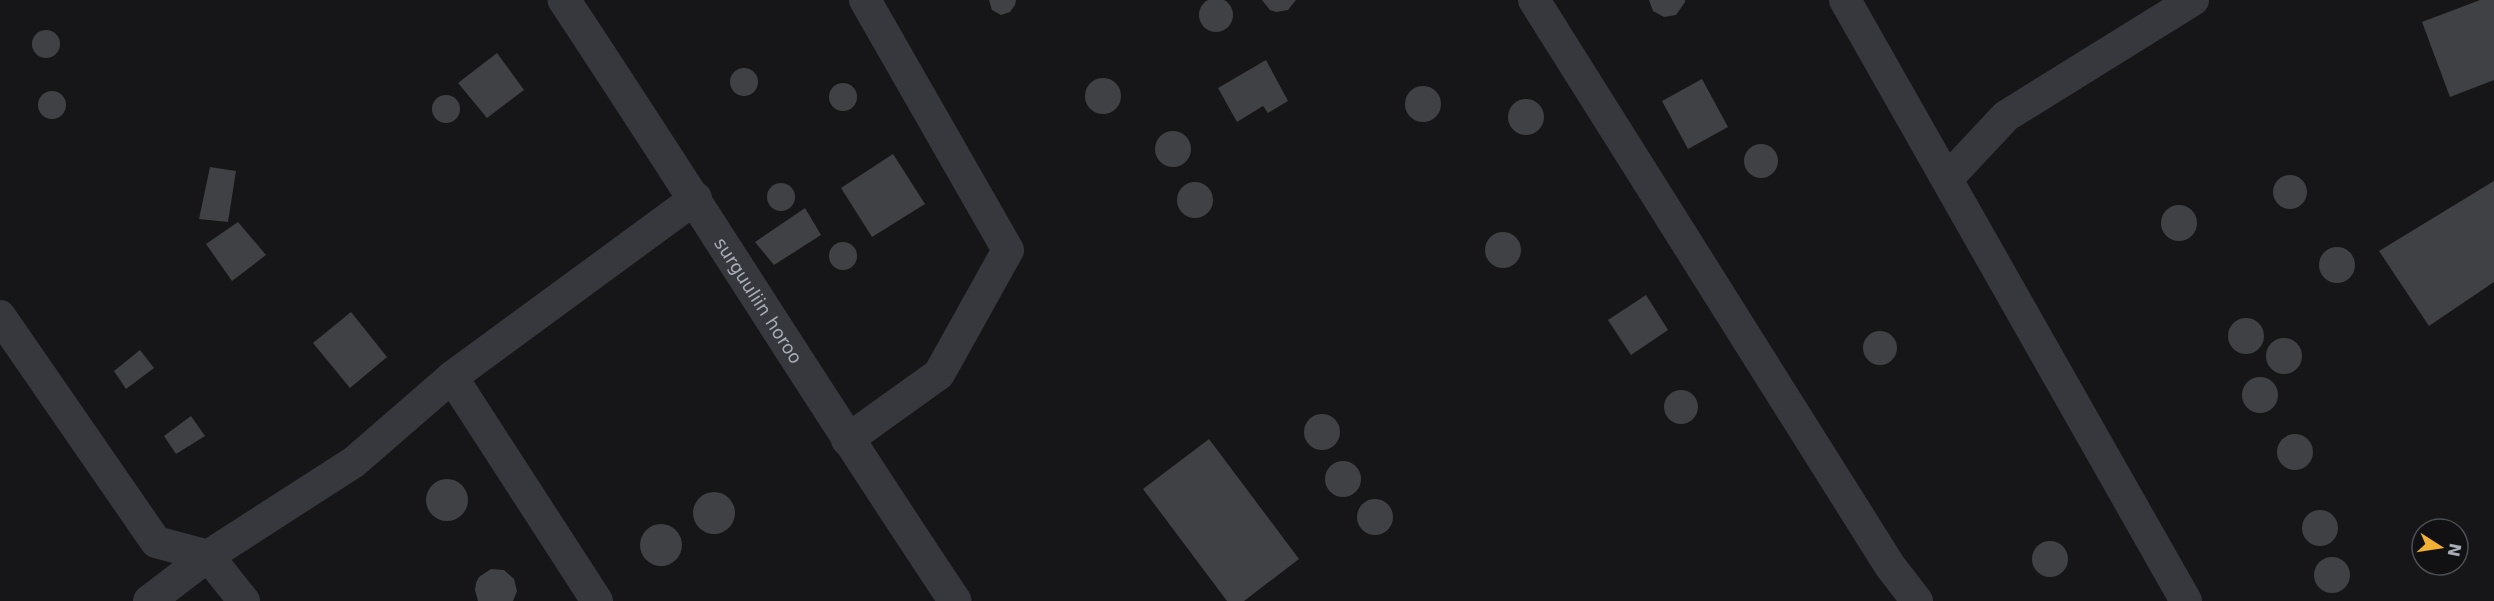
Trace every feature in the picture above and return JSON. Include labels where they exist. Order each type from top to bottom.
[{"type":"street","name":"surguuliin horoo","points":[[564,0],[696,198],[847,440],[954,601]]},
{"type":"street","points":[[847,440],[939,374],[1008,250],[865,0]]},
{"type":"street","points":[[1534,0],[1890,566],[1917,601]]},
{"type":"street","points":[[1845,0],[2186,601]]},
{"type":"street","points":[[1947,179],[2006,116],[2193,0]]},
{"type":"street","points":[[149,601],[208,556],[354,462],[452,377],[696,198]]},
{"type":"street","points":[[0,316],[156,542],[208,556],[244,601]]},
{"type":"street","points":[[452,377],[597,601]]},
{"type":"building","points":[[1216,-2],[1228,3],[1233,15],[1228,27],[1216,32],[1204,27],[1199,15],[1204,3]]},
{"type":"building","points":[[989,0],[1016,0],[1010,12],[1001,15],[992,10]]},
{"type":"building","points":[[1262,0],[1296,0],[1288,10],[1276,12],[1270,10]]},
{"type":"building","points":[[1649,0],[1685,0],[1685,2],[1676,15],[1664,17],[1653,11]]},
{"type":"building","points":[[2480,0],[2494,0],[2494,80],[2450,97],[2422,22]]},
{"type":"building","points":[[46,30],[56,34],[60,44],[56,54],[46,58],[36,54],[32,44],[36,34]]},
{"type":"building","points":[[497,53],[524,90],[487,118],[458,83]]},
{"type":"building","points":[[1266,60],[1288,101],[1268,113],[1263,106],[1237,122],[1218,88]]},
{"type":"building","points":[[744,68],[754,72],[758,82],[754,92],[744,96],[734,92],[730,82],[734,72]]},
{"type":"building","points":[[1103,78],[1116,83],[1121,96],[1116,109],[1103,114],[1090,109],[1085,96],[1090,83]]},
{"type":"building","points":[[1702,79],[1728,127],[1688,149],[1662,101]]},
{"type":"building","points":[[843,83],[853,87],[857,97],[853,107],[843,111],[833,107],[829,97],[833,87]]},
{"type":"building","points":[[1423,86],[1436,91],[1441,104],[1436,117],[1423,122],[1410,117],[1405,104],[1410,91]]},
{"type":"building","points":[[52,91],[62,95],[66,105],[62,115],[52,119],[42,115],[38,105],[42,95]]},
{"type":"building","points":[[446,95],[456,99],[460,109],[456,119],[446,123],[436,119],[432,109],[436,99]]},
{"type":"building","points":[[1526,99],[1539,104],[1544,117],[1539,130],[1526,135],[1513,130],[1508,117],[1513,104]]},
{"type":"building","points":[[1173,131],[1186,136],[1191,149],[1186,162],[1173,167],[1160,162],[1155,149],[1160,136]]},
{"type":"building","points":[[1761,144],[1773,149],[1778,161],[1773,173],[1761,178],[1749,173],[1744,161],[1749,149]]},
{"type":"building","points":[[893,154],[925,204],[872,237],[841,188]]},
{"type":"building","points":[[210,167],[236,171],[228,222],[199,219]]},
{"type":"building","points":[[2290,175],[2302,180],[2307,192],[2302,204],[2290,209],[2278,204],[2273,192],[2278,180]]},
{"type":"building","points":[[2494,181],[2494,282],[2429,326],[2379,251]]},
{"type":"building","points":[[1195,182],[1208,187],[1213,200],[1208,213],[1195,218],[1182,213],[1177,200],[1182,187]]},
{"type":"building","points":[[781,183],[791,187],[795,197],[791,207],[781,211],[771,207],[767,197],[771,187]]},
{"type":"building","points":[[2179,205],[2192,210],[2197,223],[2192,236],[2179,241],[2166,236],[2161,223],[2166,210]]},
{"type":"building","points":[[805,208],[821,235],[774,265],[755,242]]},
{"type":"building","points":[[238,222],[266,255],[232,281],[206,244]]},
{"type":"building","points":[[1503,232],[1516,237],[1521,250],[1516,263],[1503,268],[1490,263],[1485,250],[1490,237]]},
{"type":"building","points":[[843,242],[853,246],[857,256],[853,266],[843,270],[833,266],[829,256],[833,246]]},
{"type":"building","points":[[2337,247],[2350,252],[2355,265],[2350,278],[2337,283],[2324,278],[2319,265],[2324,252]]},
{"type":"building","points":[[1646,295],[1668,330],[1631,355],[1608,320]]},
{"type":"building","points":[[351,312],[387,357],[350,388],[313,343]]},
{"type":"building","points":[[2246,318],[2259,323],[2264,336],[2259,349],[2246,354],[2233,349],[2228,336],[2233,323]]},
{"type":"building","points":[[1880,331],[1892,336],[1897,348],[1892,360],[1880,365],[1868,360],[1863,348],[1868,336]]},
{"type":"building","points":[[2284,338],[2297,343],[2302,356],[2297,369],[2284,374],[2271,369],[2266,356],[2271,343]]},
{"type":"building","points":[[140,350],[154,368],[126,389],[114,371]]},
{"type":"building","points":[[2260,377],[2273,382],[2278,395],[2273,408],[2260,413],[2247,408],[2242,395],[2247,382]]},
{"type":"building","points":[[1681,390],[1693,395],[1698,407],[1693,419],[1681,424],[1669,419],[1664,407],[1669,395]]},
{"type":"building","points":[[1322,414],[1335,419],[1340,432],[1335,445],[1322,450],[1309,445],[1304,432],[1309,419]]},
{"type":"building","points":[[191,416],[205,436],[176,454],[164,436]]},
{"type":"building","points":[[2295,434],[2308,439],[2313,452],[2308,465],[2295,470],[2282,465],[2277,452],[2282,439]]},
{"type":"building","points":[[1209,439],[1299,559],[1244,601],[1227,601],[1143,489]]},
{"type":"building","points":[[1343,461],[1356,466],[1361,479],[1356,492],[1343,497],[1330,492],[1325,479],[1330,466]]},
{"type":"building","points":[[447,479],[462,485],[468,500],[462,515],[447,521],[432,515],[426,500],[432,485]]},
{"type":"building","points":[[714,492],[729,498],[735,513],[729,528],[714,534],[699,528],[693,513],[699,498]]},
{"type":"building","points":[[1375,499],[1388,504],[1393,517],[1388,530],[1375,535],[1362,530],[1357,517],[1362,504]]},
{"type":"building","points":[[2320,510],[2333,515],[2338,528],[2333,541],[2320,546],[2307,541],[2302,528],[2307,515]]},
{"type":"building","points":[[661,524],[676,530],[682,545],[676,560],[661,566],[646,560],[640,545],[646,530]]},
{"type":"building","points":[[2050,541],[2063,546],[2068,559],[2063,572],[2050,577],[2037,572],[2032,559],[2037,546]]},
{"type":"building","points":[[2332,557],[2345,562],[2350,575],[2345,588],[2332,593],[2319,588],[2314,575],[2319,562]]},
{"type":"building","points":[[491,569],[504,570],[514,579],[517,591],[513,601],[478,601],[476,583],[479,577]]}]
